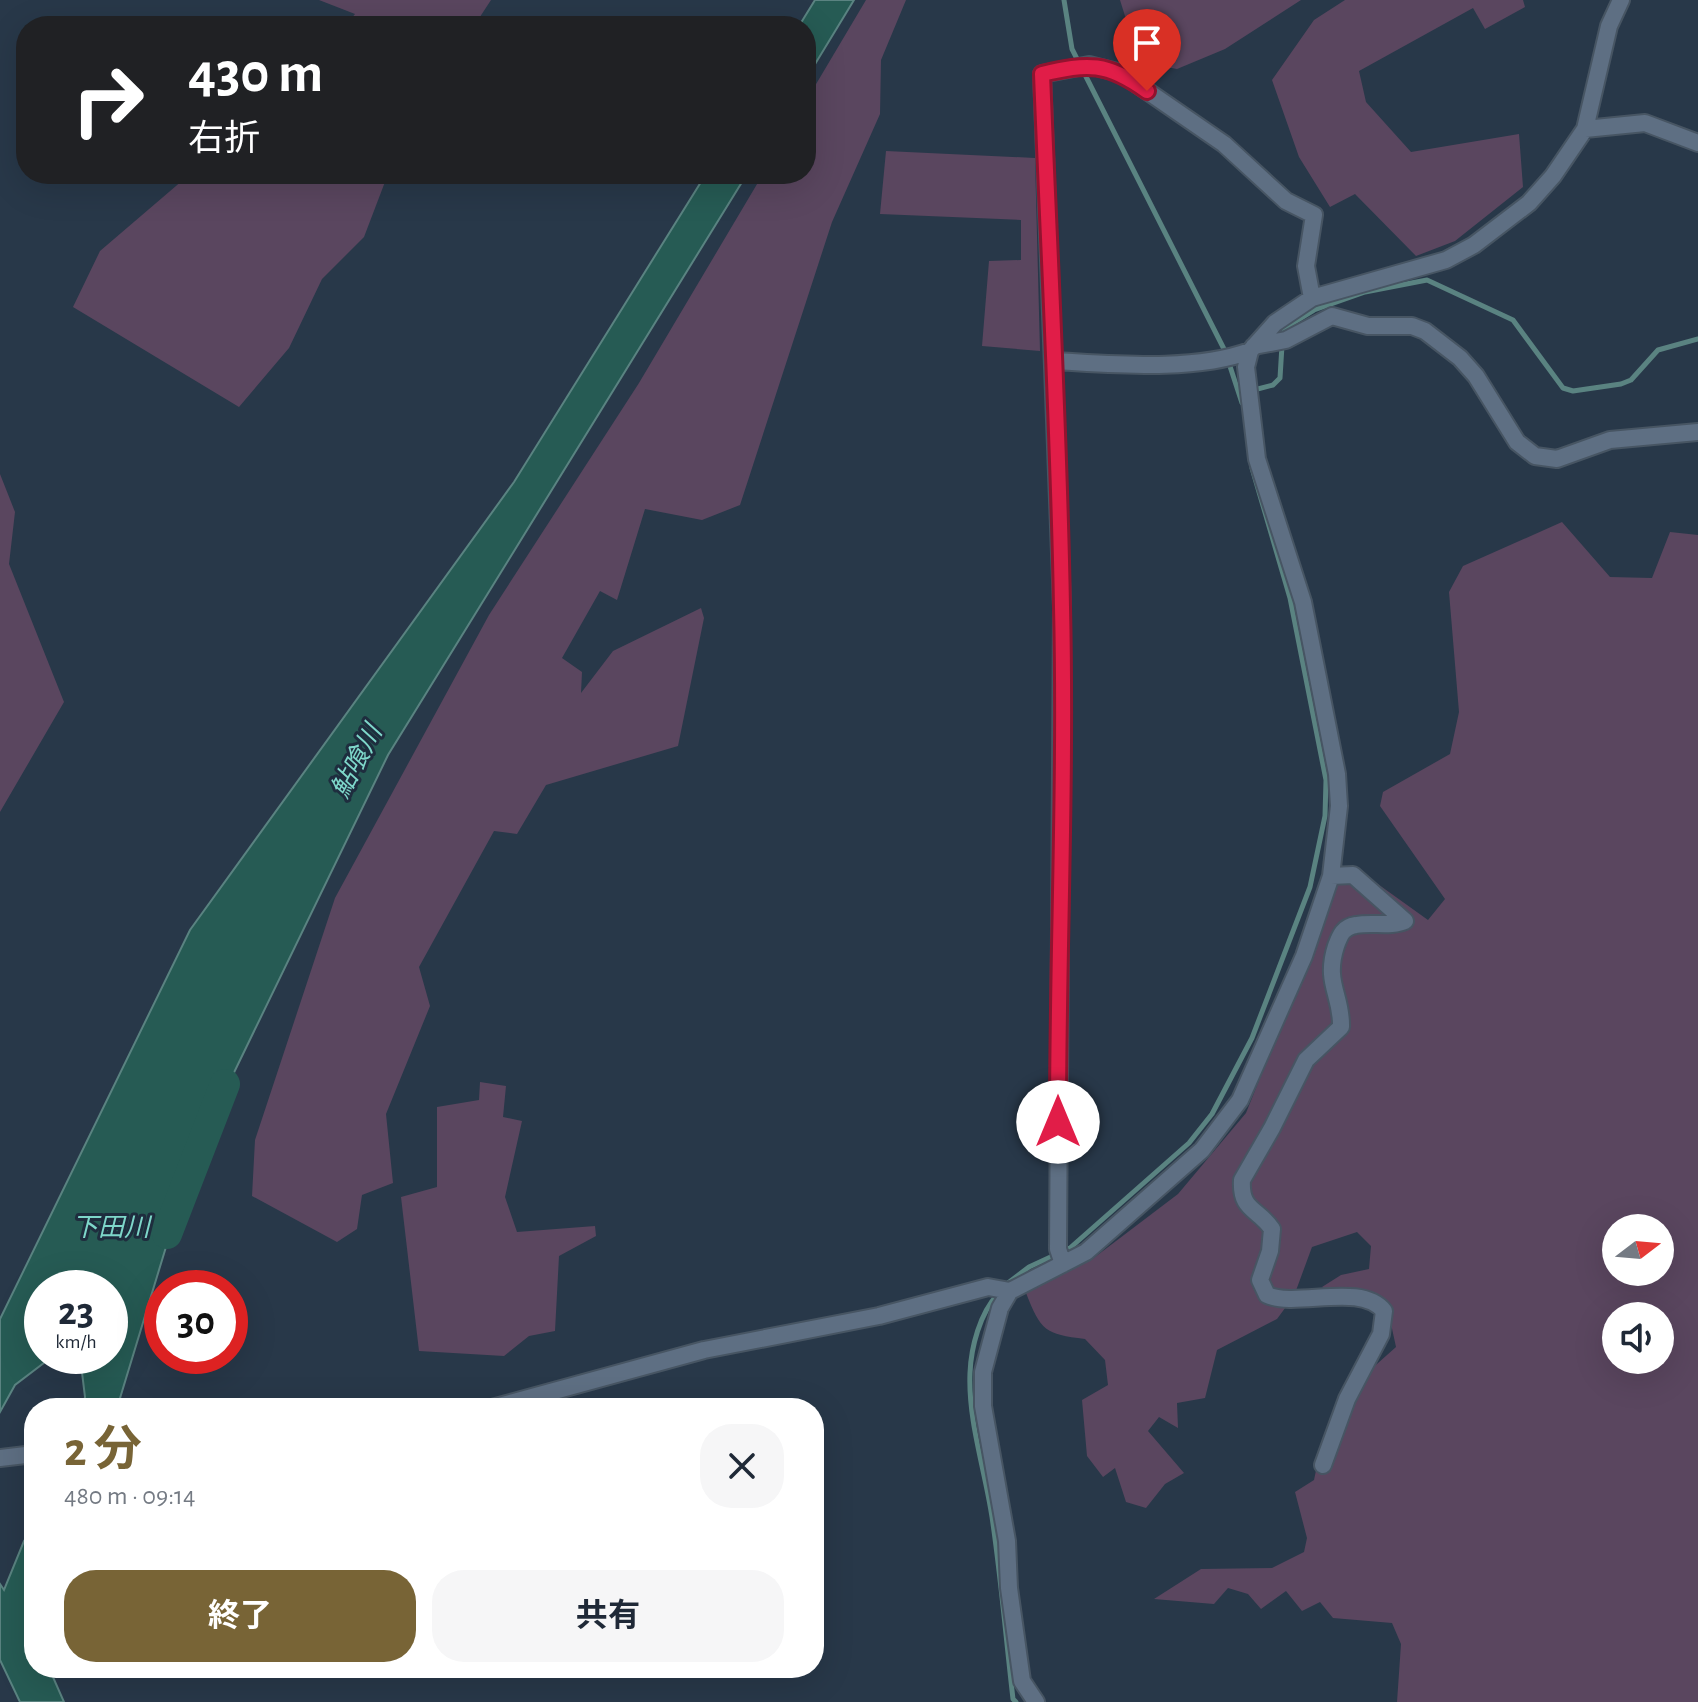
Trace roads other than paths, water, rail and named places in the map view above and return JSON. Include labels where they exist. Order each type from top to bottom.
[{"type":"street","points":[[1241,353],[1275,323],[1312,298],[1446,260],[1474,245],[1529,203],[1553,176],[1585,129],[1609,26],[1621,0]]},
{"type":"street","points":[[1060,1257],[1058,994],[1063,899],[1062,607],[1042,74],[1089,65],[1121,73],[1224,144],[1286,201],[1314,215],[1306,266],[1312,298]]},
{"type":"street","points":[[1585,129],[1645,123],[1698,143]]},
{"type":"street","points":[[1053,361],[1111,364],[1241,353],[1280,340],[1332,316],[1368,326],[1412,326],[1425,331],[1460,358],[1476,376],[1517,442],[1535,456],[1546,459],[1569,457],[1610,440],[1698,432]]},
{"type":"street","points":[[529,1398],[704,1350],[879,1316],[988,1287],[1005,1290],[1060,1257],[1086,1252],[1171,1181],[1202,1150],[1240,1100],[1304,956],[1331,876],[1339,806],[1331,742],[1303,602],[1257,459],[1246,367],[1241,353]]},
{"type":"street","points":[[1323,1465],[1347,1399],[1381,1334],[1384,1311],[1379,1305],[1330,1296],[1283,1299],[1267,1295],[1260,1280],[1270,1251],[1272,1229],[1246,1205],[1242,1180],[1306,1060],[1341,1027],[1331,978],[1339,936],[1346,928],[1357,924],[1405,921],[1353,875],[1331,876]]},
{"type":"street","points":[[1005,1290],[989,1340],[983,1372],[983,1406],[1007,1541],[1009,1588],[1022,1681],[1034,1701]]},
{"type":"street","points":[[0,1458],[24,1455]]},
{"type":"water","points":[[815,0],[854,0],[816,63],[816,16],[805,16]]},
{"type":"water","name":"下田川","points":[[700,184],[741,184],[388,755],[194,1155],[159,1270],[144,1270],[144,1319],[128,1372],[128,1270],[24,1270],[24,1374],[29,1374],[15,1385],[0,1412],[0,1319],[190,930],[514,482]]},
{"type":"water","name":"下田川","points":[[82,1374],[127,1374],[120,1398],[85,1397]]},
{"type":"water","points":[[24,1541],[24,1678],[53,1678],[64,1702],[20,1702],[0,1660],[0,1584],[4,1590]]},
{"type":"waterway","points":[[1064,0],[1072,49],[1225,351],[1242,403]]},
{"type":"waterway","points":[[1250,391],[1273,385],[1280,378],[1283,329],[1314,310],[1365,292],[1427,280],[1513,320],[1563,388],[1573,391],[1631,380],[1658,350],[1698,339]]},
{"type":"waterway","points":[[1004,1286],[1029,1267],[1070,1248],[1189,1143],[1212,1114],[1252,1038],[1310,887],[1325,816],[1326,780],[1290,598],[1252,468]]},
{"type":"waterway","name":"鮎喰川","points":[[167,1234],[225,1084]]},
{"type":"waterway","points":[[998,1294],[986,1311],[978,1331],[971,1363],[970,1391],[992,1517],[1013,1699],[1016,1702]]}]
